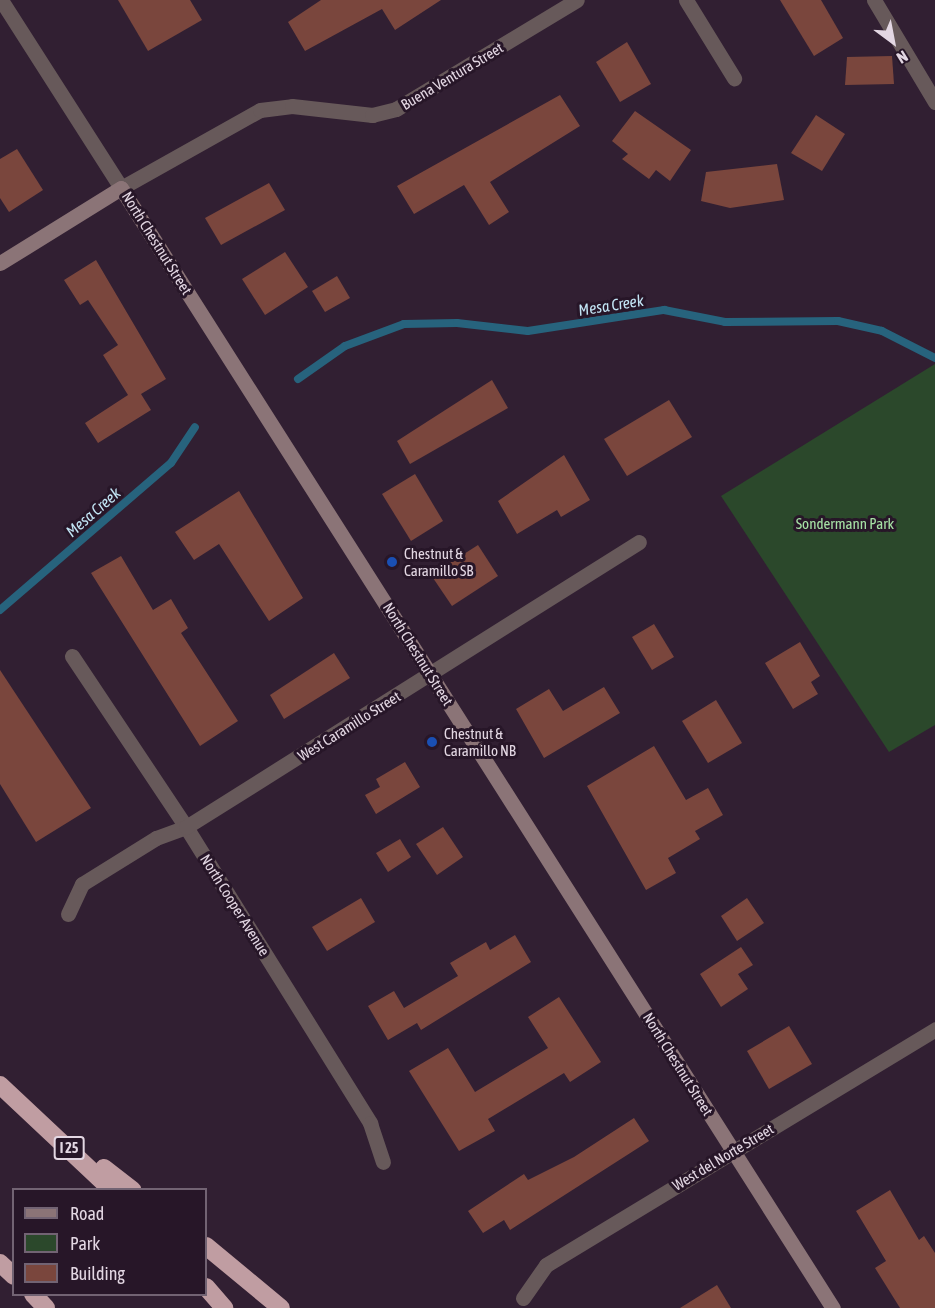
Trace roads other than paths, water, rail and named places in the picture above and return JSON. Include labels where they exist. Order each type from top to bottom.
[{"type":"highway","name":"I 25","points":[[0,1085],[110,1188]]},
{"type":"highway","points":[[25,1107],[129,1188]]},
{"type":"highway","points":[[207,1247],[281,1308]]},
{"type":"highway","points":[[0,1263],[12,1274]]},
{"type":"highway","points":[[207,1288],[224,1308]]},
{"type":"highway","points":[[35,1296],[46,1308]]},
{"type":"main road","points":[[0,263],[121,188]]},
{"type":"main road","name":"North Chestnut Street","points":[[121,188],[833,1308]]},
{"type":"street","name":"North Chestnut Street","points":[[1,0],[121,188]]},
{"type":"street","name":"Buena Ventura Street","points":[[121,188],[260,110],[292,106],[372,115],[396,109],[577,0]]},
{"type":"street","points":[[686,0],[734,78]]},
{"type":"street","points":[[874,0],[935,102]]},
{"type":"street","name":"West Caramillo Street","points":[[68,914],[82,884],[156,838],[186,827],[432,676],[639,542]]},
{"type":"street","name":"North Cooper Avenue","points":[[72,656],[186,827],[370,1123],[383,1162]]},
{"type":"street","name":"West del Norte Street","points":[[523,1298],[546,1265],[935,1029]]},
{"type":"waterway","name":"Mesa Creek","points":[[298,379],[345,346],[404,324],[457,323],[528,331],[664,310],[725,322],[838,321],[882,331],[935,358]]},
{"type":"waterway","name":"Mesa Creek","points":[[0,610],[171,463],[195,427]]},
{"type":"place","name":"Chestnut & Caramillo SB","points":[[392,562]]},
{"type":"place","name":"Chestnut & Caramillo NB","points":[[432,742]]},
{"type":"park label","name":"Sondermann Park","points":[[845,524]]}]
